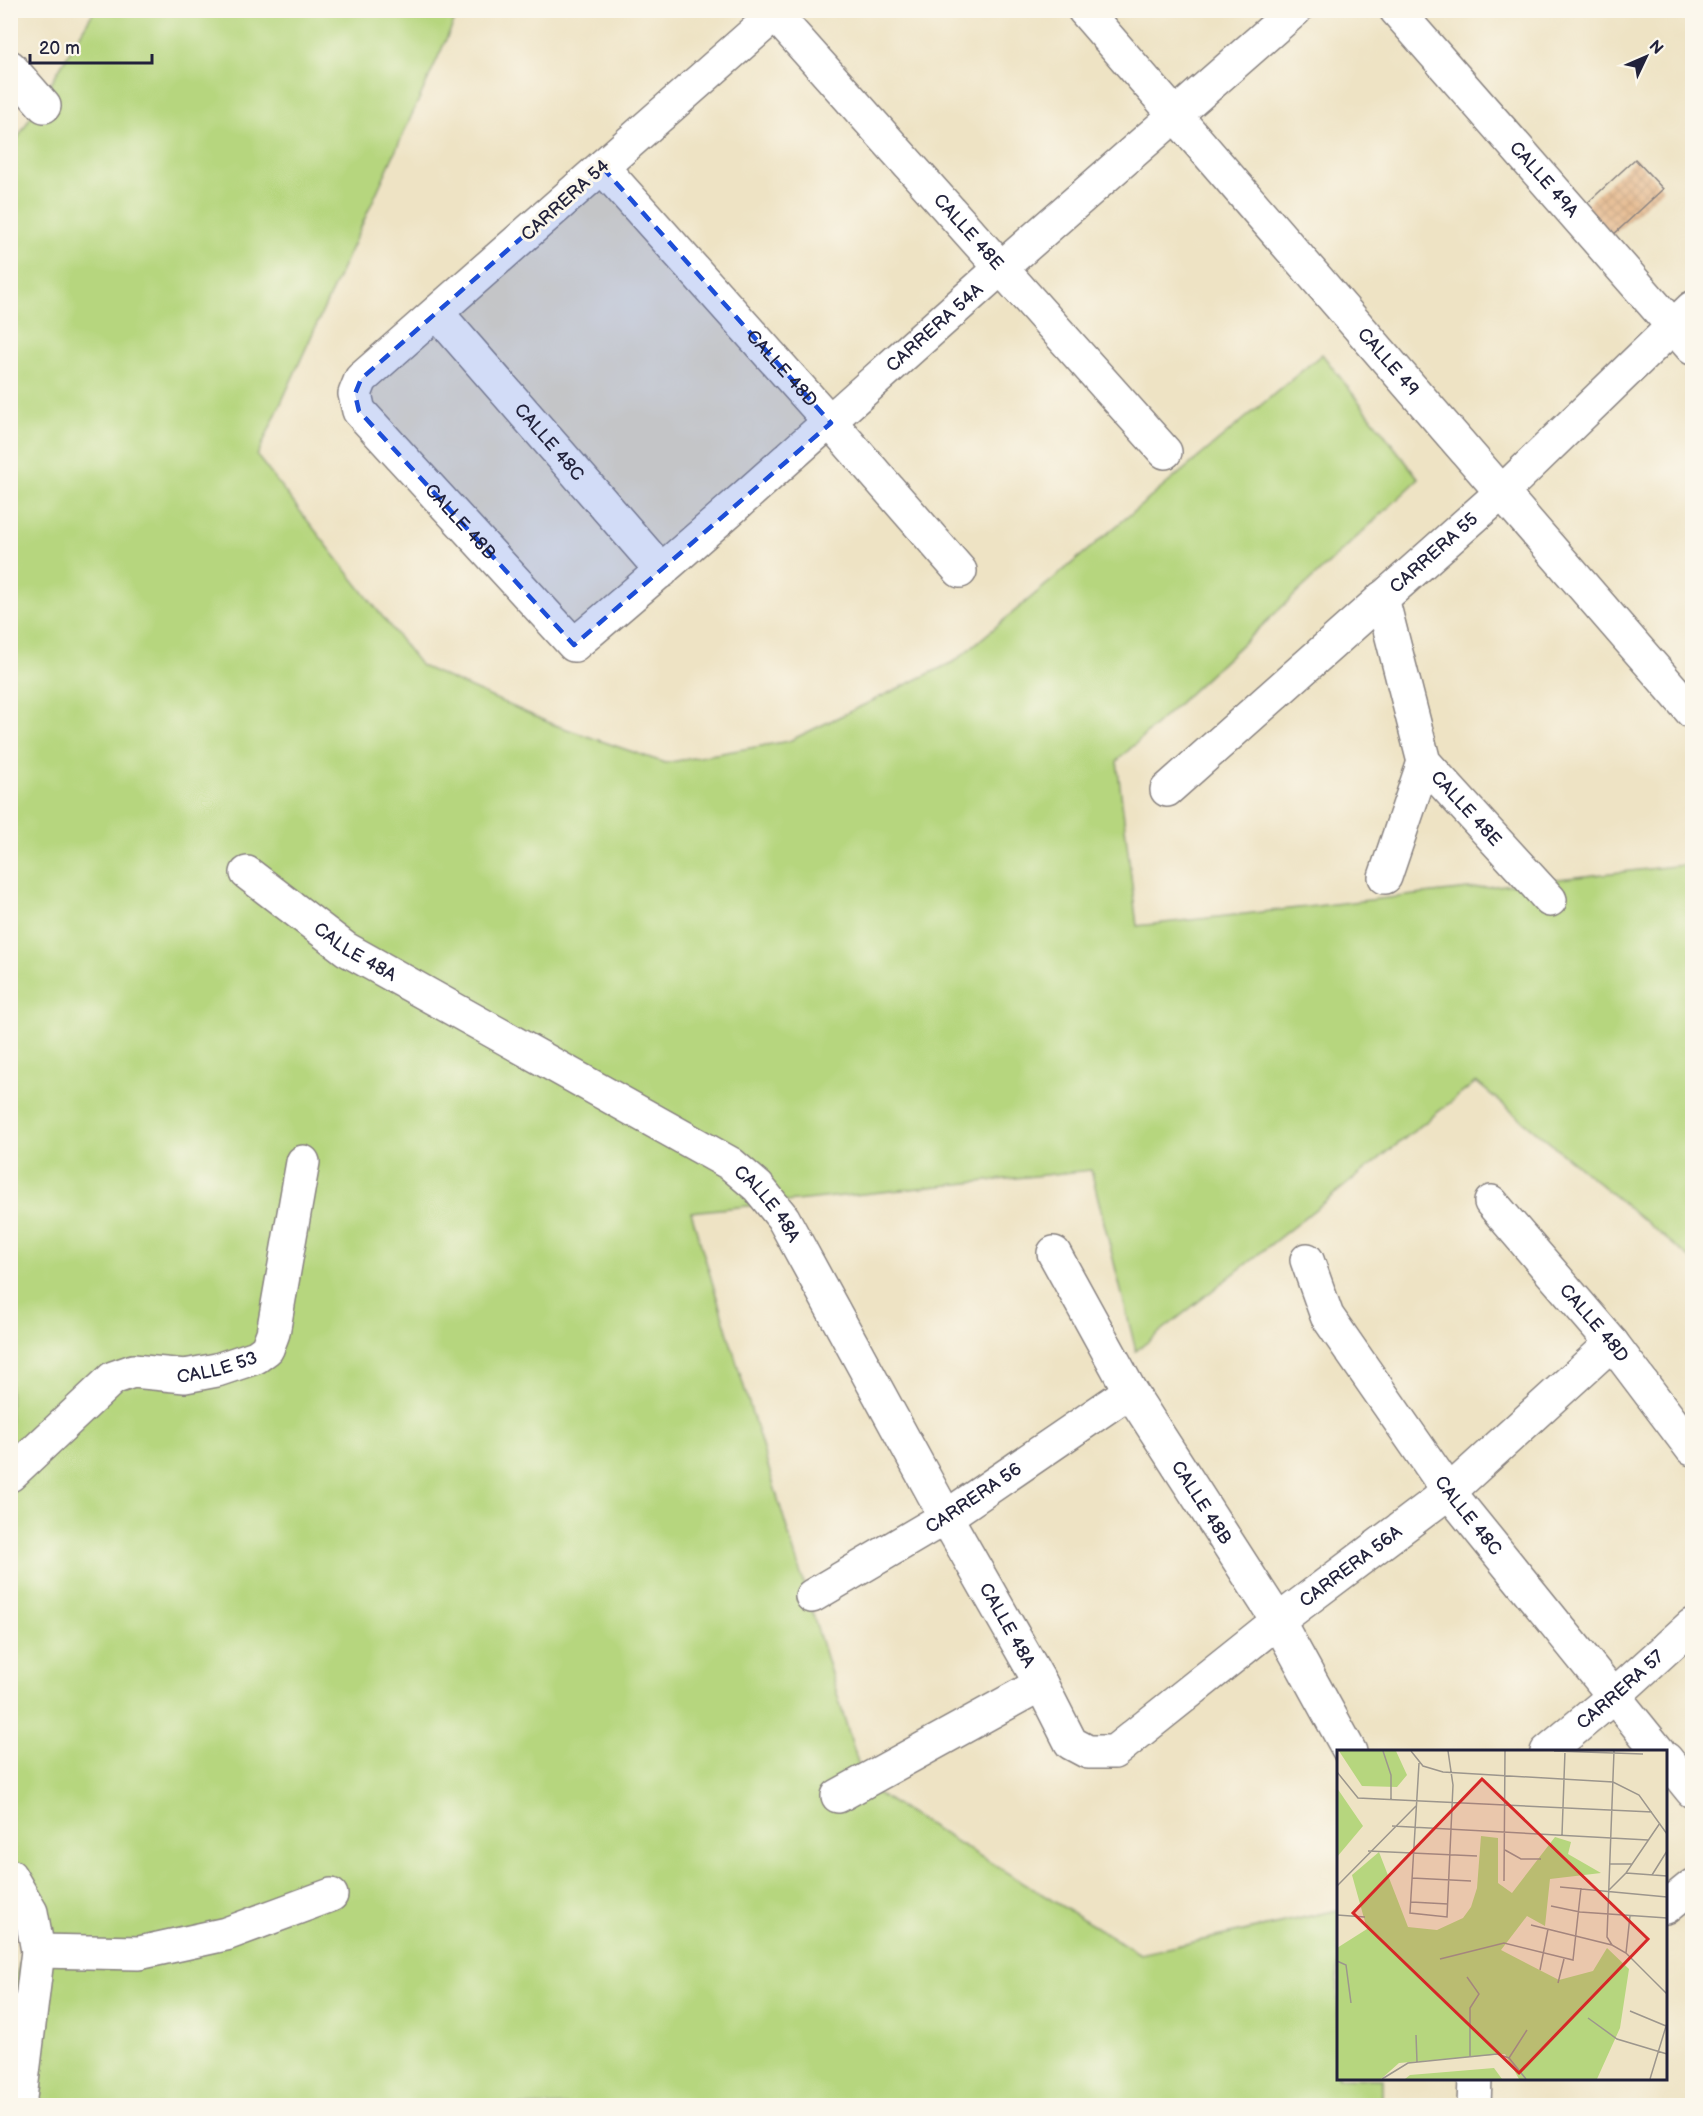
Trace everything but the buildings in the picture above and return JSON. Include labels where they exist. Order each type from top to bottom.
[{"type":"street","name":"CALLE 49","points":[[1084,10],[1692,712]]},
{"type":"street","name":"CARRERA 54A","points":[[574,645],[831,423],[1001,269],[1295,10]]},
{"type":"street","name":"CALLE 49A","points":[[1396,10],[1686,328]]},
{"type":"street","name":"CARRERA 54","points":[[355,394],[361,379],[775,12]]},
{"type":"street","name":"CALLE 48E","points":[[775,12],[1165,452]]},
{"type":"street","points":[[10,67],[44,106]]},
{"type":"street","name":"CALLE 48D","points":[[602,167],[960,571]]},
{"type":"street","name":"CALLE 48C","points":[[437,313],[662,571]]},
{"type":"street","name":"CARRERA 55","points":[[1167,790],[1686,328]]},
{"type":"street","name":"CALLE 48B","points":[[355,394],[359,411],[574,645]]},
{"type":"street","name":"CALLE 48E","points":[[1382,598],[1424,762],[1550,900]]},
{"type":"street","points":[[1386,877],[1424,762]]},
{"type":"street","name":"CALLE 48A","points":[[247,873],[346,949],[731,1164],[758,1187],[783,1218],[1041,1684],[1071,1743]]},
{"type":"street","name":"CALLE 53","points":[[10,1475],[113,1378],[133,1371],[185,1376],[217,1370],[256,1357],[267,1349],[273,1333],[303,1162]]},
{"type":"street","name":"CALLE 48D","points":[[1491,1202],[1612,1343],[1692,1449]]},
{"type":"street","name":"CALLE 48B","points":[[1054,1253],[1130,1391],[1278,1620],[1349,1750]]},
{"type":"street","name":"CALLE 48C","points":[[1307,1260],[1327,1316],[1449,1492],[1657,1750]]},
{"type":"street","name":"CARRERA 56A","points":[[1071,1743],[1088,1752],[1114,1752],[1278,1620],[1449,1492],[1612,1343]]},
{"type":"street","name":"CARRERA 56","points":[[812,1596],[946,1516],[1130,1391]]},
{"type":"street","name":"CARRERA 57","points":[[1549,1750],[1613,1697],[1692,1625]]},
{"type":"street","points":[[838,1796],[1041,1684]]},
{"type":"street","points":[[1667,1761],[1692,1791]]},
{"type":"street","points":[[10,1876],[31,1912],[38,1951],[19,2106]]},
{"type":"street","points":[[1667,1905],[1692,1886]]},
{"type":"street","points":[[38,1951],[138,1953],[226,1934],[331,1895]]},
{"type":"street","points":[[1474,2106],[1475,2080]]},
{"type":"highlighted area","points":[[602,167],[831,423],[574,645],[359,411],[355,394],[361,379]]},
{"type":"green space","points":[[94,11],[459,11],[257,456],[421,666],[552,724],[665,763],[789,741],[955,661],[1322,354],[1419,479],[1117,761],[1137,926],[1692,864],[1692,1260],[1476,1082],[1136,1351],[1091,1170],[691,1212],[865,1786],[1140,1954],[1337,1910],[1337,2080],[1382,2080],[1382,2105],[11,2106],[11,1991],[40,1901],[10,1873],[10,151]]}]
